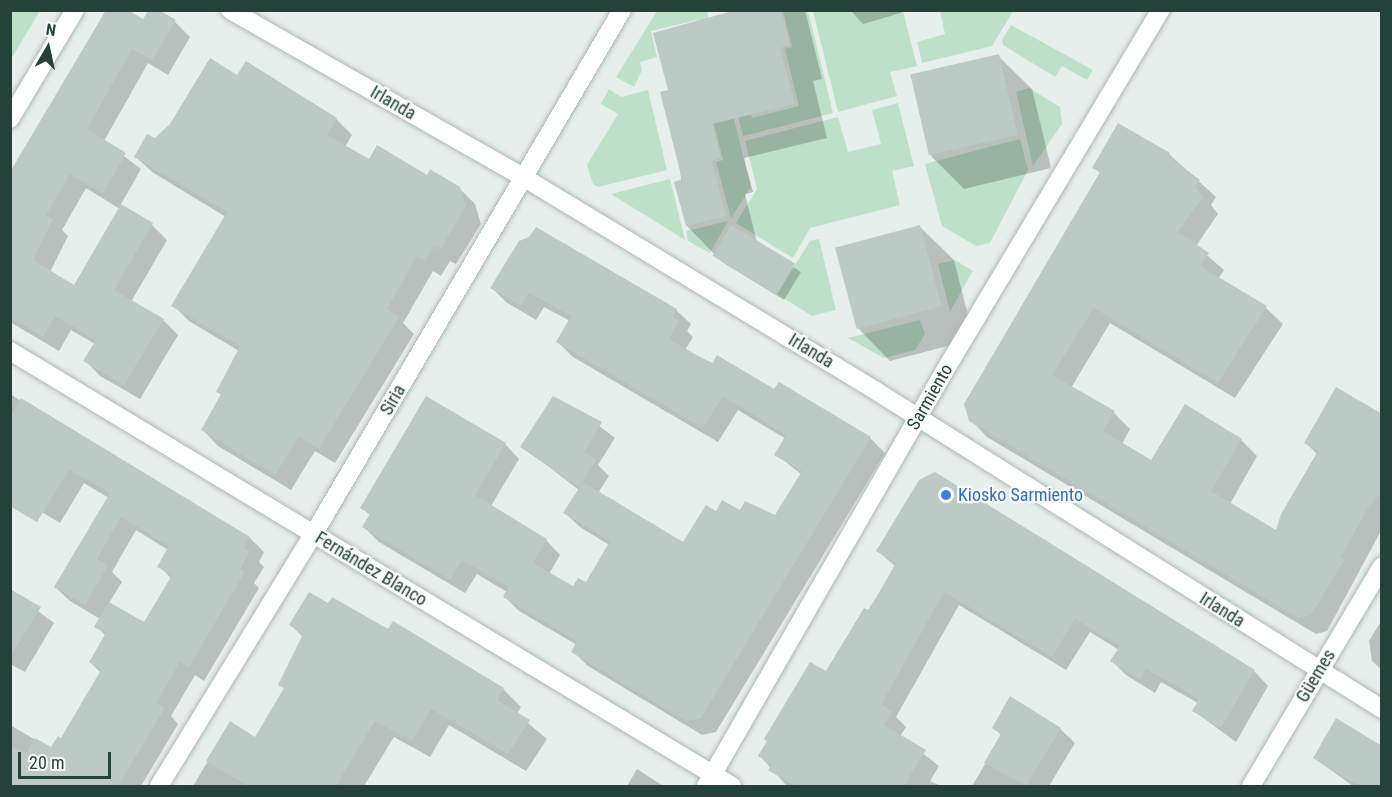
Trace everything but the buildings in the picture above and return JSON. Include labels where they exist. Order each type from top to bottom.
[{"type":"street","points":[[10,119],[75,10]]},
{"type":"street","name":"Irlanda","points":[[230,10],[523,177],[919,417],[1318,671],[1382,709]]},
{"type":"street","name":"Siria","points":[[159,786],[314,535],[622,10]]},
{"type":"street","name":"Sarmiento","points":[[709,781],[919,417],[1161,10]]},
{"type":"street","name":"Fernández Blanco","points":[[10,351],[314,535],[709,781],[732,786]]},
{"type":"street","name":"Güemes","points":[[1251,786],[1382,566]]},
{"type":"green space","points":[[940,10],[1013,11],[992,46],[922,63],[917,42],[945,34]]},
{"type":"green space","points":[[10,11],[40,11],[11,59]]},
{"type":"green space","points":[[657,11],[707,11],[751,187],[731,218],[716,162],[723,160],[701,72],[710,70],[697,20],[651,31],[657,57],[640,62],[642,70],[634,87],[616,77]]},
{"type":"green space","points":[[783,11],[808,11],[833,113],[743,136],[726,66],[737,63],[752,118],[799,106],[785,49],[792,47]]},
{"type":"green space","points":[[813,11],[903,11],[917,66],[890,72],[897,96],[838,112]]},
{"type":"green space","points":[[1011,25],[1093,70],[1087,80],[1062,66],[1055,77],[1003,45],[1002,40]]},
{"type":"green space","points":[[1029,88],[1060,107],[1062,124],[1033,166],[1016,92]]},
{"type":"green space","points":[[609,89],[621,97],[648,90],[667,170],[598,187],[593,184],[587,165],[618,114],[601,104]]},
{"type":"green space","points":[[898,103],[914,166],[892,171],[900,205],[810,228],[793,258],[736,223],[757,189],[745,141],[838,117],[848,152],[881,144],[872,110]]},
{"type":"green space","points":[[1020,139],[1028,170],[990,243],[976,246],[942,226],[925,164]]},
{"type":"green space","points":[[670,179],[685,240],[611,194]]},
{"type":"green space","points":[[728,221],[710,253],[688,241],[686,231]]},
{"type":"green space","points":[[819,239],[836,310],[812,316],[777,294],[810,241]]},
{"type":"green space","points":[[955,260],[973,271],[950,311],[938,264]]},
{"type":"green space","points":[[920,320],[925,334],[915,350],[884,358],[848,338]]},
{"type":"place","name":"Kiosko Sarmiento","points":[[946,495]]}]
